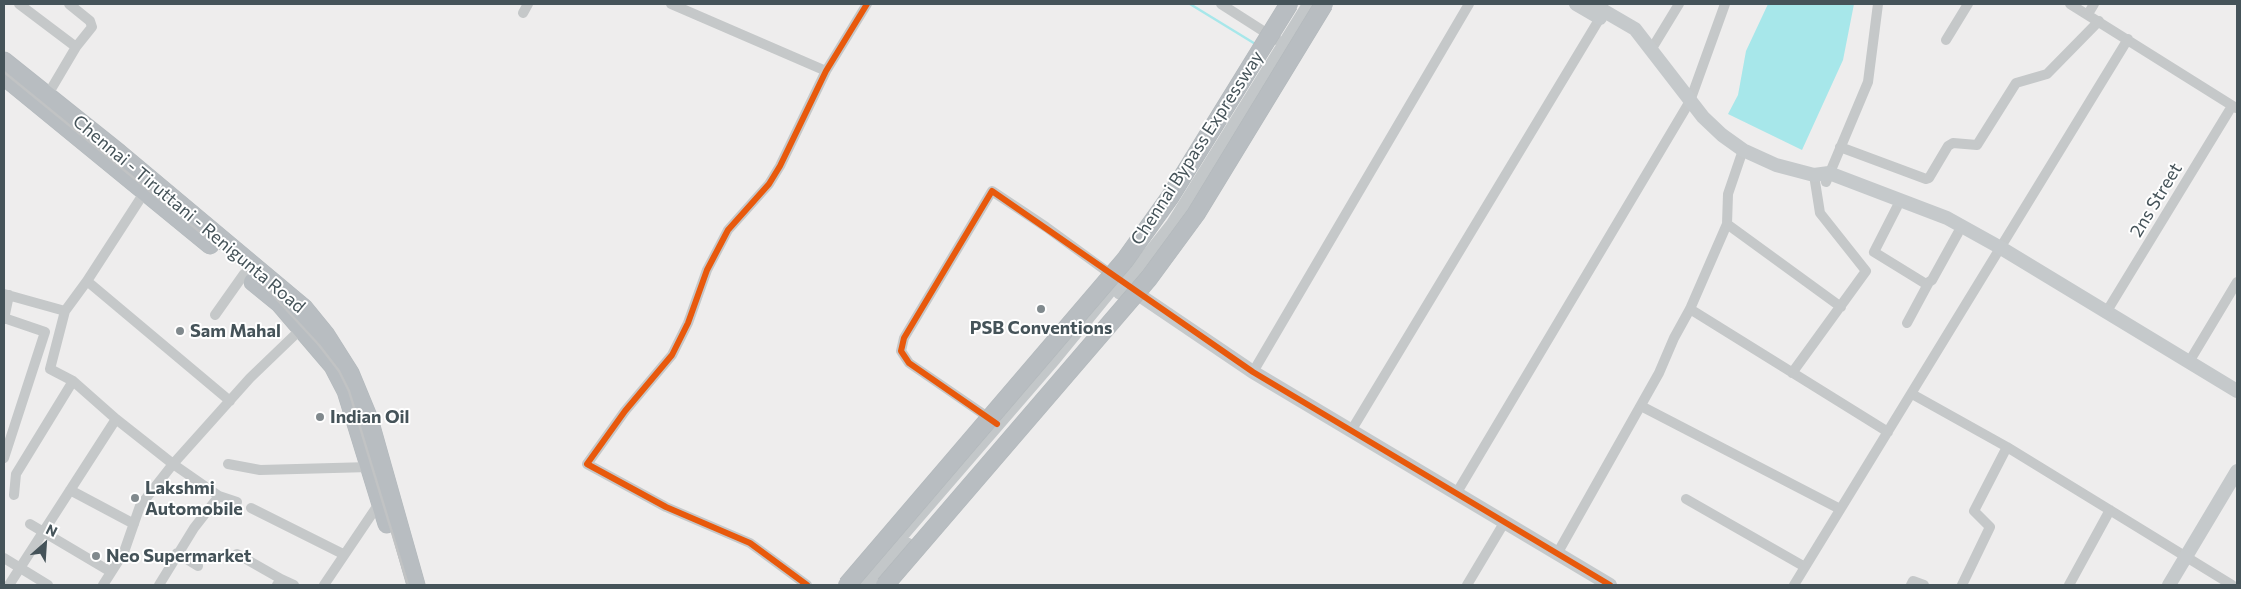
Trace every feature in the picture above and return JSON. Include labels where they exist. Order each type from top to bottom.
[{"type":"highway","name":"Chennai Bypass Expressway","points":[[847,585],[1125,260],[1170,197],[1289,4]]},
{"type":"highway","name":"Chennai Bypass Expressway","points":[[884,585],[1149,278],[1196,214],[1324,4]]},
{"type":"highway","name":"Chennai - Tiruttani - Renigunta Road","points":[[4,61],[304,308],[326,336],[350,373],[369,420],[416,585]]},
{"type":"highway","name":"Chennai - Tiruttani - Renigunta Road","points":[[4,76],[280,304],[333,366],[346,391],[404,585]]},
{"type":"main road","points":[[858,585],[1173,225],[1272,37],[1296,4]]},
{"type":"main road","points":[[1272,37],[1310,4]]},
{"type":"main road","points":[[1576,4],[1632,38],[1647,44]]},
{"type":"main road","points":[[1592,4],[1635,30],[1690,101],[1722,135],[1743,150],[1776,165],[1822,176],[1947,218],[2237,402]]},
{"type":"main road","points":[[1822,176],[1999,251],[2107,311],[2237,391]]},
{"type":"main road","points":[[1122,282],[1253,372],[1610,585]]},
{"type":"main road","points":[[873,585],[1122,282]]},
{"type":"main road","points":[[2169,585],[2237,471]]},
{"type":"street","points":[[19,4],[76,47]]},
{"type":"street","points":[[47,96],[76,47],[90,30],[91,24],[69,4]]},
{"type":"street","points":[[671,4],[826,71]]},
{"type":"street","points":[[807,585],[750,543],[666,507],[587,464],[625,411],[677,347],[688,323],[707,270],[728,230],[769,184],[780,166],[826,71],[867,4]]},
{"type":"street","points":[[1221,4],[1272,37]]},
{"type":"street","points":[[1253,372],[1470,4]]},
{"type":"street","points":[[1647,44],[1679,4]]},
{"type":"street","points":[[1456,494],[1690,101],[1725,4]]},
{"type":"street","points":[[1792,373],[1866,270],[1820,213],[1822,176],[1840,147],[1868,82],[1878,4]]},
{"type":"street","points":[[1946,40],[1968,4]]},
{"type":"street","points":[[2070,4],[2235,107]]},
{"type":"street","points":[[2088,14],[2094,4]]},
{"type":"street","points":[[1351,431],[1600,18]]},
{"type":"street","points":[[1840,147],[1926,179],[1929,178],[1948,146],[1953,143],[1978,145],[2016,83],[2047,74],[2100,21]]},
{"type":"street","points":[[1794,585],[2128,39]]},
{"type":"street","name":"2ns Street","points":[[2107,311],[2235,107]]},
{"type":"street","points":[[1557,554],[1660,373],[1674,338],[1690,309],[1727,224],[1728,194],[1743,150]]},
{"type":"street","points":[[998,424],[909,363],[901,351],[904,338],[992,191],[1122,282]]},
{"type":"street","points":[[144,193],[87,281],[65,311],[50,369],[73,381],[116,419],[173,464],[219,496],[237,502]]},
{"type":"street","points":[[1897,207],[1874,252],[1928,284]]},
{"type":"street","points":[[1727,224],[1840,306]]},
{"type":"street","points":[[1907,323],[1958,233]]},
{"type":"street","points":[[215,315],[244,274]]},
{"type":"street","points":[[87,281],[230,400]]},
{"type":"street","points":[[2189,362],[2237,282]]},
{"type":"street","points":[[4,458],[45,332],[4,318],[7,295],[65,311]]},
{"type":"street","points":[[1690,309],[1888,432]]},
{"type":"street","points":[[103,585],[124,552],[140,506],[173,464],[250,378],[302,328]]},
{"type":"street","points":[[14,496],[16,474],[73,381]]},
{"type":"street","points":[[1912,394],[2007,447],[2232,585]]},
{"type":"street","points":[[1641,406],[1840,509]]},
{"type":"street","points":[[9,585],[116,419]]},
{"type":"street","points":[[1962,585],[1990,527],[1974,511],[2007,447]]},
{"type":"street","points":[[228,464],[260,470],[370,467]]},
{"type":"street","points":[[70,490],[134,524]]},
{"type":"street","points":[[159,585],[176,553],[219,496]]},
{"type":"street","points":[[1686,498],[1805,567]]},
{"type":"street","points":[[324,585],[380,502]]},
{"type":"street","points":[[251,508],[344,554]]},
{"type":"street","points":[[2069,585],[2110,510]]},
{"type":"street","points":[[1466,585],[1504,523]]},
{"type":"street","points":[[30,524],[111,572]]},
{"type":"street","points":[[176,553],[198,566]]},
{"type":"street","points":[[236,554],[279,582],[294,585]]},
{"type":"street","points":[[4,558],[48,585]]},
{"type":"street","points":[[1911,585],[1913,581],[1924,585]]},
{"type":"water","points":[[1768,4],[1854,4],[1843,60],[1802,150],[1728,114],[1738,95],[1746,51]]},
{"type":"waterway","points":[[1190,4],[1257,45]]},
{"type":"railway","points":[[4,72],[260,281],[319,345],[339,371],[349,391],[408,585]]},
{"type":"cycle path","points":[[807,585],[750,543],[666,507],[587,464],[625,411],[672,355],[688,323],[707,270],[728,230],[769,184],[780,166],[826,71],[867,4]]},
{"type":"cycle path","points":[[997,424],[909,363],[901,351],[904,338],[992,191],[1253,372],[1610,585]]},
{"type":"place","name":"PSB Conventions","points":[[1041,309]]},
{"type":"place","name":"Sam Mahal","points":[[180,331]]},
{"type":"place","name":"Indian Oil","points":[[320,417]]},
{"type":"place","name":"Lakshmi Automobile","points":[[135,498]]},
{"type":"place","name":"Neo Supermarket","points":[[96,556]]}]
